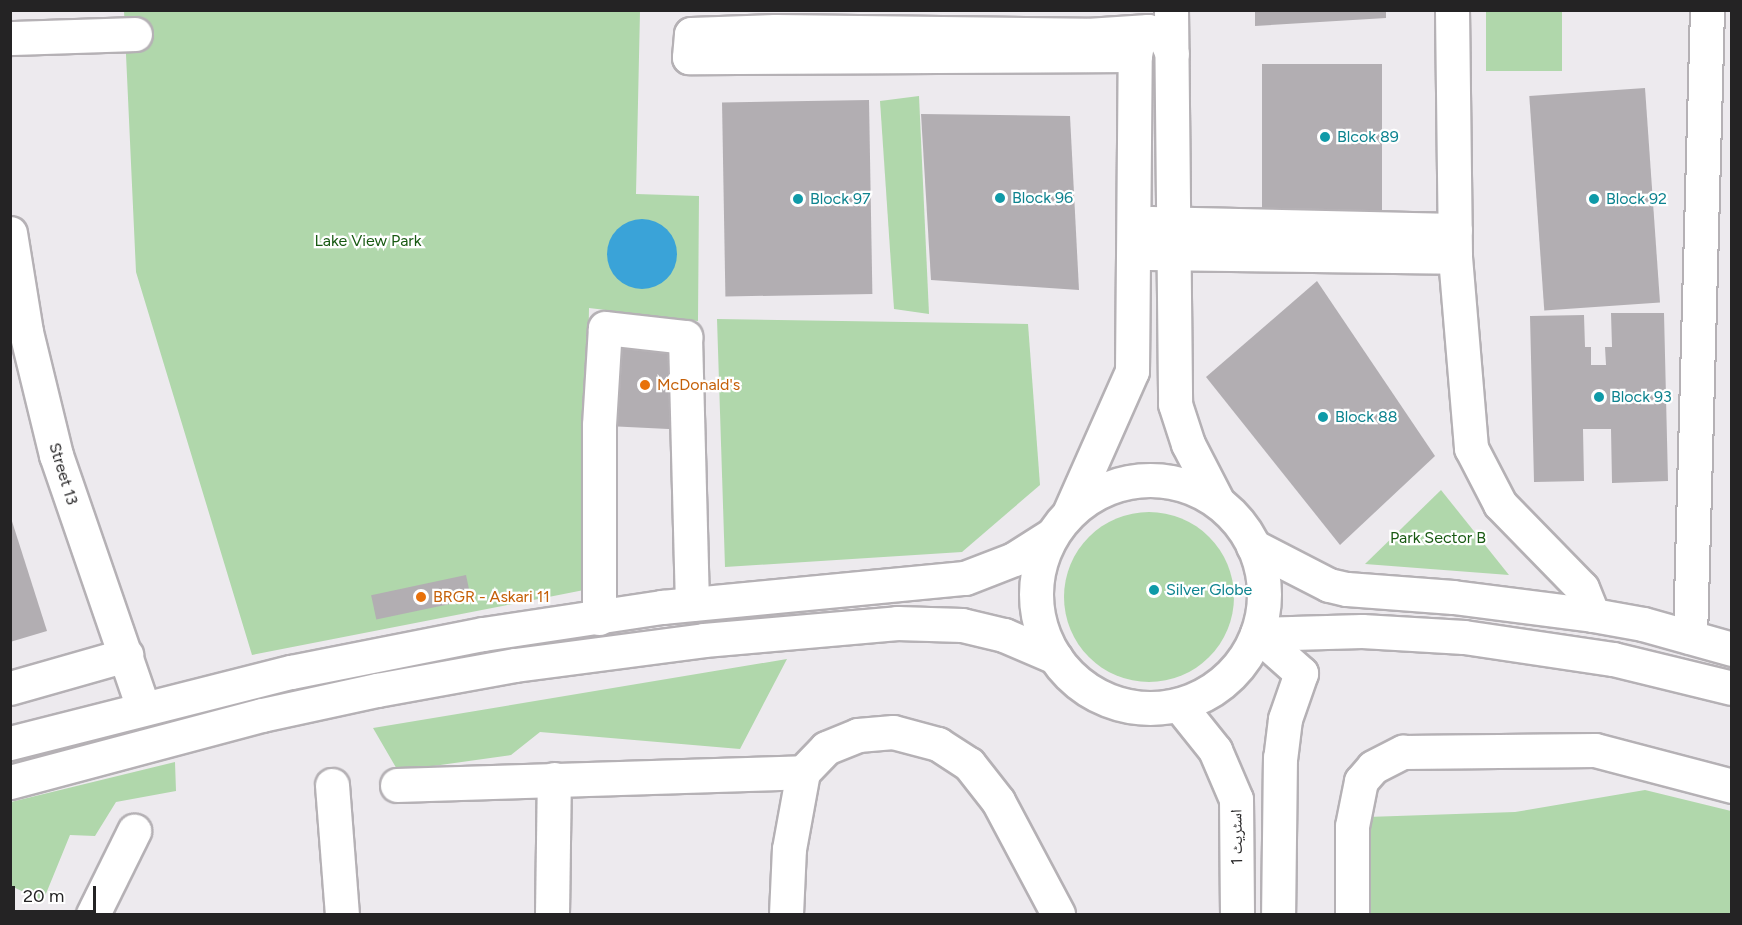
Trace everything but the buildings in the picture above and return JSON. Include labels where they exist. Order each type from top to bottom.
[{"type":"street","points":[[1171,10],[1171,238],[1175,404],[1185,438],[1218,502]]},
{"type":"street","points":[[1452,10],[1455,243],[1472,448],[1500,504],[1582,588],[1593,615]]},
{"type":"street","points":[[1690,638],[1707,10]]},
{"type":"street","points":[[896,45],[691,34],[689,57],[1148,31],[1165,38],[1172,54]]},
{"type":"street","points":[[10,743],[143,707],[301,669],[483,634],[692,604],[965,578],[1014,559],[1060,524],[1092,495],[1116,484],[1142,479],[1169,481],[1195,489],[1218,502],[1244,529],[1253,546],[1264,590],[1257,634],[1226,679],[1204,695],[1179,705],[1142,708],[1096,695],[1073,679],[1055,657],[1040,628],[1035,597],[1038,566],[1060,524],[1132,371],[1136,237],[1137,33]]},
{"type":"street","points":[[10,38],[135,34]]},
{"type":"street","name":"Street 13","points":[[10,233],[26,332],[56,455],[143,707]]},
{"type":"street","points":[[1136,237],[1455,243]]},
{"type":"street","points":[[599,618],[599,425],[605,328],[685,337],[692,604]]},
{"type":"street","points":[[1253,546],[1329,585],[1347,589],[1453,597],[1593,615],[1731,649]]},
{"type":"street","points":[[10,783],[262,715],[377,690],[515,665],[704,640],[897,623],[962,625],[1004,635],[1055,657]]},
{"type":"street","points":[[1257,634],[1362,631],[1464,637],[1612,659],[1731,688]]},
{"type":"street","points":[[1257,634],[1301,673],[1285,719],[1280,757],[1278,915]]},
{"type":"street","points":[[10,688],[126,655]]},
{"type":"street","name":"اسٹریٹ 1","points":[[1179,705],[1215,750],[1236,799],[1237,915]]},
{"type":"street","points":[[786,915],[789,849],[803,772],[826,748],[858,735],[893,732],[938,744],[969,764],[998,801],[1058,915]]},
{"type":"street","points":[[1352,915],[1352,826],[1361,781],[1373,767],[1403,752],[1595,750],[1731,786]]},
{"type":"street","points":[[397,785],[803,772]]},
{"type":"street","points":[[552,915],[554,779]]},
{"type":"street","points":[[332,785],[342,915]]},
{"type":"street","points":[[93,915],[134,831]]},
{"type":"green space","name":"Lake View Park","points":[[124,11],[640,11],[636,194],[699,196],[698,321],[589,308],[584,590],[252,655],[136,272]]},
{"type":"green space","points":[[1486,11],[1562,11],[1562,71],[1486,71]]},
{"type":"green space","points":[[919,96],[929,314],[894,309],[880,101]]},
{"type":"green space","points":[[717,319],[1028,324],[1040,485],[962,552],[725,567]]},
{"type":"green space","name":"Park Sector B","points":[[1441,490],[1509,575],[1365,564]]},
{"type":"green space","points":[[1149,512],[1166,513],[1182,518],[1209,537],[1228,564],[1233,580],[1233,614],[1228,630],[1209,657],[1182,676],[1166,681],[1149,682],[1132,681],[1116,676],[1089,657],[1070,630],[1065,614],[1064,597],[1065,580],[1070,564],[1089,537],[1116,518],[1132,513]]},
{"type":"green space","points":[[787,659],[740,749],[540,732],[511,755],[398,771],[373,728]]},
{"type":"green space","points":[[175,762],[176,791],[116,802],[95,836],[70,835],[43,901],[11,886],[11,802]]},
{"type":"green space","points":[[1645,790],[1731,811],[1731,914],[1369,914],[1367,817],[1515,812]]},
{"type":"water","points":[[642,219],[655,222],[667,229],[674,241],[677,254],[674,267],[667,279],[655,286],[642,289],[629,286],[617,279],[610,267],[607,254],[610,241],[617,229],[629,222]]},
{"type":"place","name":"Blcok 89","points":[[1325,137]]},
{"type":"place","name":"Block 96","points":[[1000,198]]},
{"type":"place","name":"Block 97","points":[[798,199]]},
{"type":"place","name":"Block 92","points":[[1594,199]]},
{"type":"place","name":"McDonald's","points":[[645,385]]},
{"type":"place","name":"Block 93","points":[[1599,397]]},
{"type":"place","name":"Block 88","points":[[1323,417]]},
{"type":"place","name":"Silver Globe","points":[[1154,590]]},
{"type":"place","name":"BRGR - Askari 11","points":[[421,597]]}]
